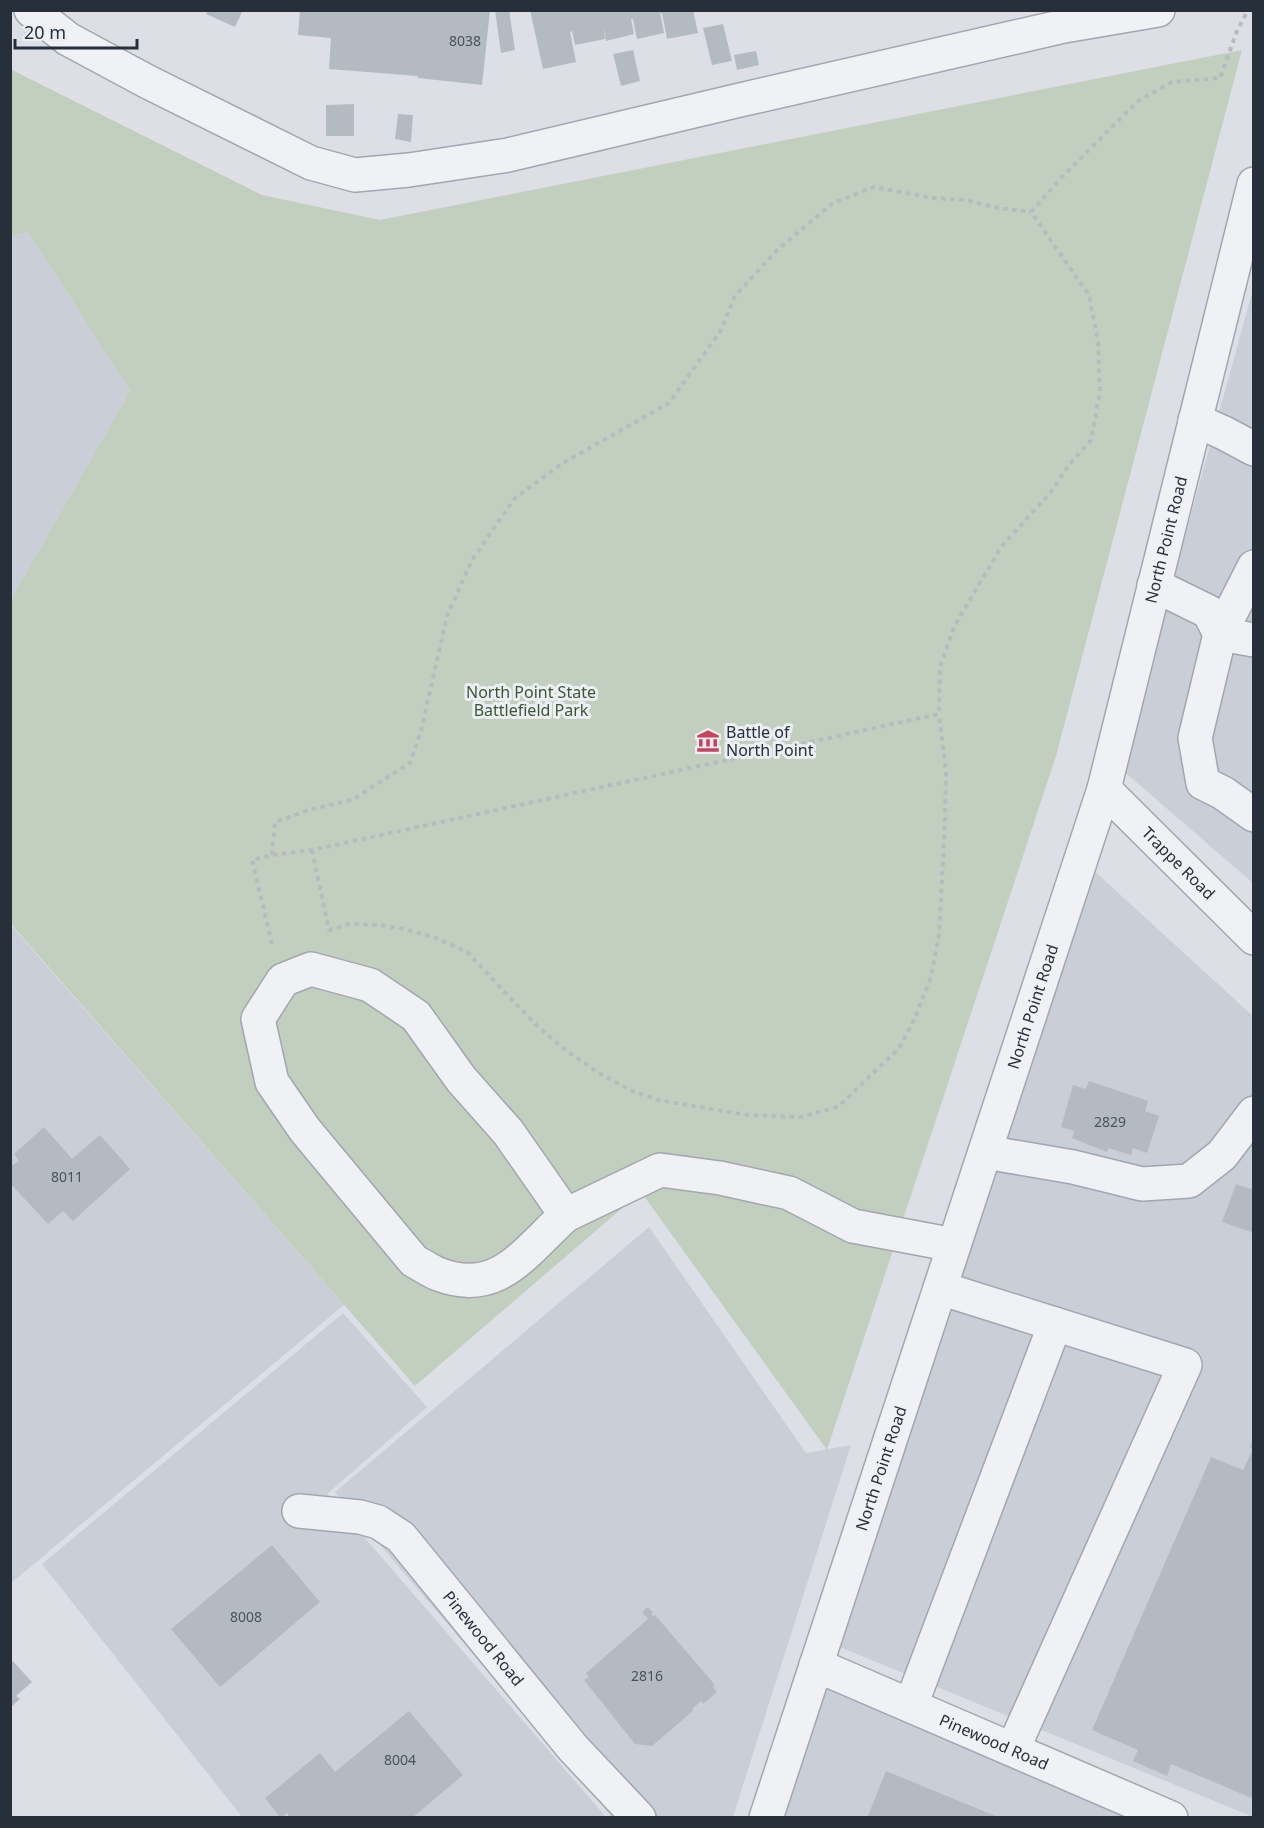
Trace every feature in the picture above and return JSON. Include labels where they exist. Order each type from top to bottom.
[{"type":"street","points":[[31,10],[68,39],[148,82],[311,163],[355,176],[508,155],[1053,28],[1158,10]]},
{"type":"street","name":"North Point Road","points":[[766,1818],[1104,789],[1253,187]]},
{"type":"street","points":[[1195,420],[1254,450]]},
{"type":"street","points":[[1254,567],[1220,634],[1195,738],[1203,783],[1223,793],[1254,815]]},
{"type":"street","points":[[1154,585],[1209,612],[1220,634]]},
{"type":"street","points":[[1220,634],[1254,640]]},
{"type":"street","name":"Trappe Road","points":[[1104,789],[1254,938]]},
{"type":"street","points":[[566,1215],[508,1131],[461,1079],[416,1016],[370,985],[340,976],[311,969],[283,980],[258,1019],[272,1082],[305,1130],[414,1261],[438,1274],[468,1282],[498,1275],[526,1254],[566,1215],[660,1170],[720,1178],[789,1193],[854,1226],[954,1245]]},
{"type":"street","points":[[985,1152],[1073,1167],[1142,1184],[1189,1180],[1222,1155],[1254,1113]]},
{"type":"street","points":[[940,1288],[1185,1365],[1013,1749]]},
{"type":"street","points":[[911,1705],[1055,1324]]},
{"type":"street","name":"Pinewood Road","points":[[299,1511],[360,1517],[378,1522],[401,1538],[573,1748],[639,1818]]},
{"type":"street","name":"Pinewood Road","points":[[816,1665],[1013,1749],[1139,1811],[1172,1818]]},
{"type":"path","points":[[1031,212],[1060,177],[1138,100],[1172,82],[1220,78],[1237,31],[1248,10]]},
{"type":"path","points":[[272,855],[275,822],[312,809],[352,800],[410,763],[422,731],[447,616],[472,560],[515,498],[563,463],[669,403],[720,332],[735,296],[777,250],[806,225],[833,203],[874,187],[1031,212],[1089,295],[1098,341],[1100,392],[1092,440],[1068,466],[1051,492],[1001,547],[955,625],[940,668],[939,714],[946,772],[939,935],[931,977],[914,1020],[899,1047],[838,1107],[800,1117],[747,1115],[658,1100],[632,1091],[597,1072],[563,1048],[535,1024],[467,952],[436,938],[405,929],[377,925],[349,924],[320,932]]},
{"type":"path","points":[[283,942],[273,948],[252,861],[939,714]]},
{"type":"path","points":[[312,850],[329,930]]},
{"type":"shaded area","points":[[28,232],[130,391],[11,599],[10,236]]},
{"type":"shaded area","points":[[1253,289],[1253,883],[1121,769]]},
{"type":"shaded area","points":[[1091,868],[1253,1016],[1253,1817],[830,1643]]},
{"type":"shaded area","points":[[10,924],[344,1305],[11,1583],[10,1583]]},
{"type":"shaded area","points":[[649,1227],[806,1453],[851,1445],[733,1817],[612,1817],[335,1492]]},
{"type":"shaded area","points":[[343,1313],[427,1407],[327,1494],[606,1817],[242,1817],[42,1564]]},
{"type":"shaded area","points":[[823,1684],[1145,1818],[779,1818]]},
{"type":"green space","name":"North Point State Battlefield Park","points":[[1242,50],[1056,756],[827,1450],[641,1192],[415,1386],[11,924],[11,599],[130,391],[28,232],[11,236],[10,69],[262,195],[380,220]]},
{"type":"building","points":[[208,10],[243,10],[235,27],[206,14]]},
{"type":"building","points":[[300,10],[490,10],[482,85],[418,78],[418,76],[329,69],[331,38],[298,35]]},
{"type":"building","points":[[495,10],[509,10],[515,50],[501,53]]},
{"type":"building","points":[[530,10],[693,10],[698,33],[667,39],[662,13],[660,13],[664,33],[637,39],[633,19],[631,19],[634,34],[606,41],[603,25],[605,39],[575,45],[572,31],[570,32],[576,62],[543,69]]},
{"type":"building","points":[[723,24],[732,61],[712,65],[703,28]]},
{"type":"building","points":[[633,50],[640,81],[621,86],[613,54]]},
{"type":"building","points":[[756,51],[759,65],[737,70],[734,55]]},
{"type":"building","points":[[354,104],[354,136],[326,136],[326,105]]},
{"type":"building","points":[[398,114],[413,115],[411,142],[395,139]]},
{"type":"building","points":[[1089,1081],[1148,1101],[1145,1111],[1159,1116],[1147,1153],[1133,1148],[1131,1155],[1108,1148],[1107,1152],[1072,1138],[1074,1131],[1061,1127],[1073,1085],[1086,1089]]},
{"type":"building","points":[[44,1127],[72,1159],[100,1135],[130,1169],[73,1221],[63,1211],[48,1224],[10,1183],[10,1167],[19,1161],[14,1154]]},
{"type":"building","points":[[1236,1184],[1254,1190],[1254,1233],[1222,1222]]},
{"type":"building","points":[[1254,1438],[1254,1799],[1171,1764],[1167,1776],[1133,1761],[1138,1750],[1092,1730],[1211,1457],[1243,1470],[1253,1449],[1250,1447]]},
{"type":"building","points":[[272,1545],[320,1602],[220,1687],[171,1629]]},
{"type":"building","points":[[648,1607],[653,1613],[651,1614],[655,1615],[715,1685],[713,1687],[717,1692],[703,1704],[701,1701],[692,1709],[694,1710],[652,1746],[635,1744],[584,1680],[589,1677],[586,1673],[648,1619],[642,1612]]},
{"type":"building","points":[[10,1658],[32,1682],[16,1696],[20,1699],[10,1708]]},
{"type":"building","points":[[409,1711],[463,1775],[412,1818],[290,1818],[287,1813],[281,1818],[265,1798],[320,1753],[335,1772]]},
{"type":"building","points":[[886,1771],[998,1817],[998,1818],[867,1818]]},
{"type":"place","name":"Battle of North Point","points":[[708,741]]}]
